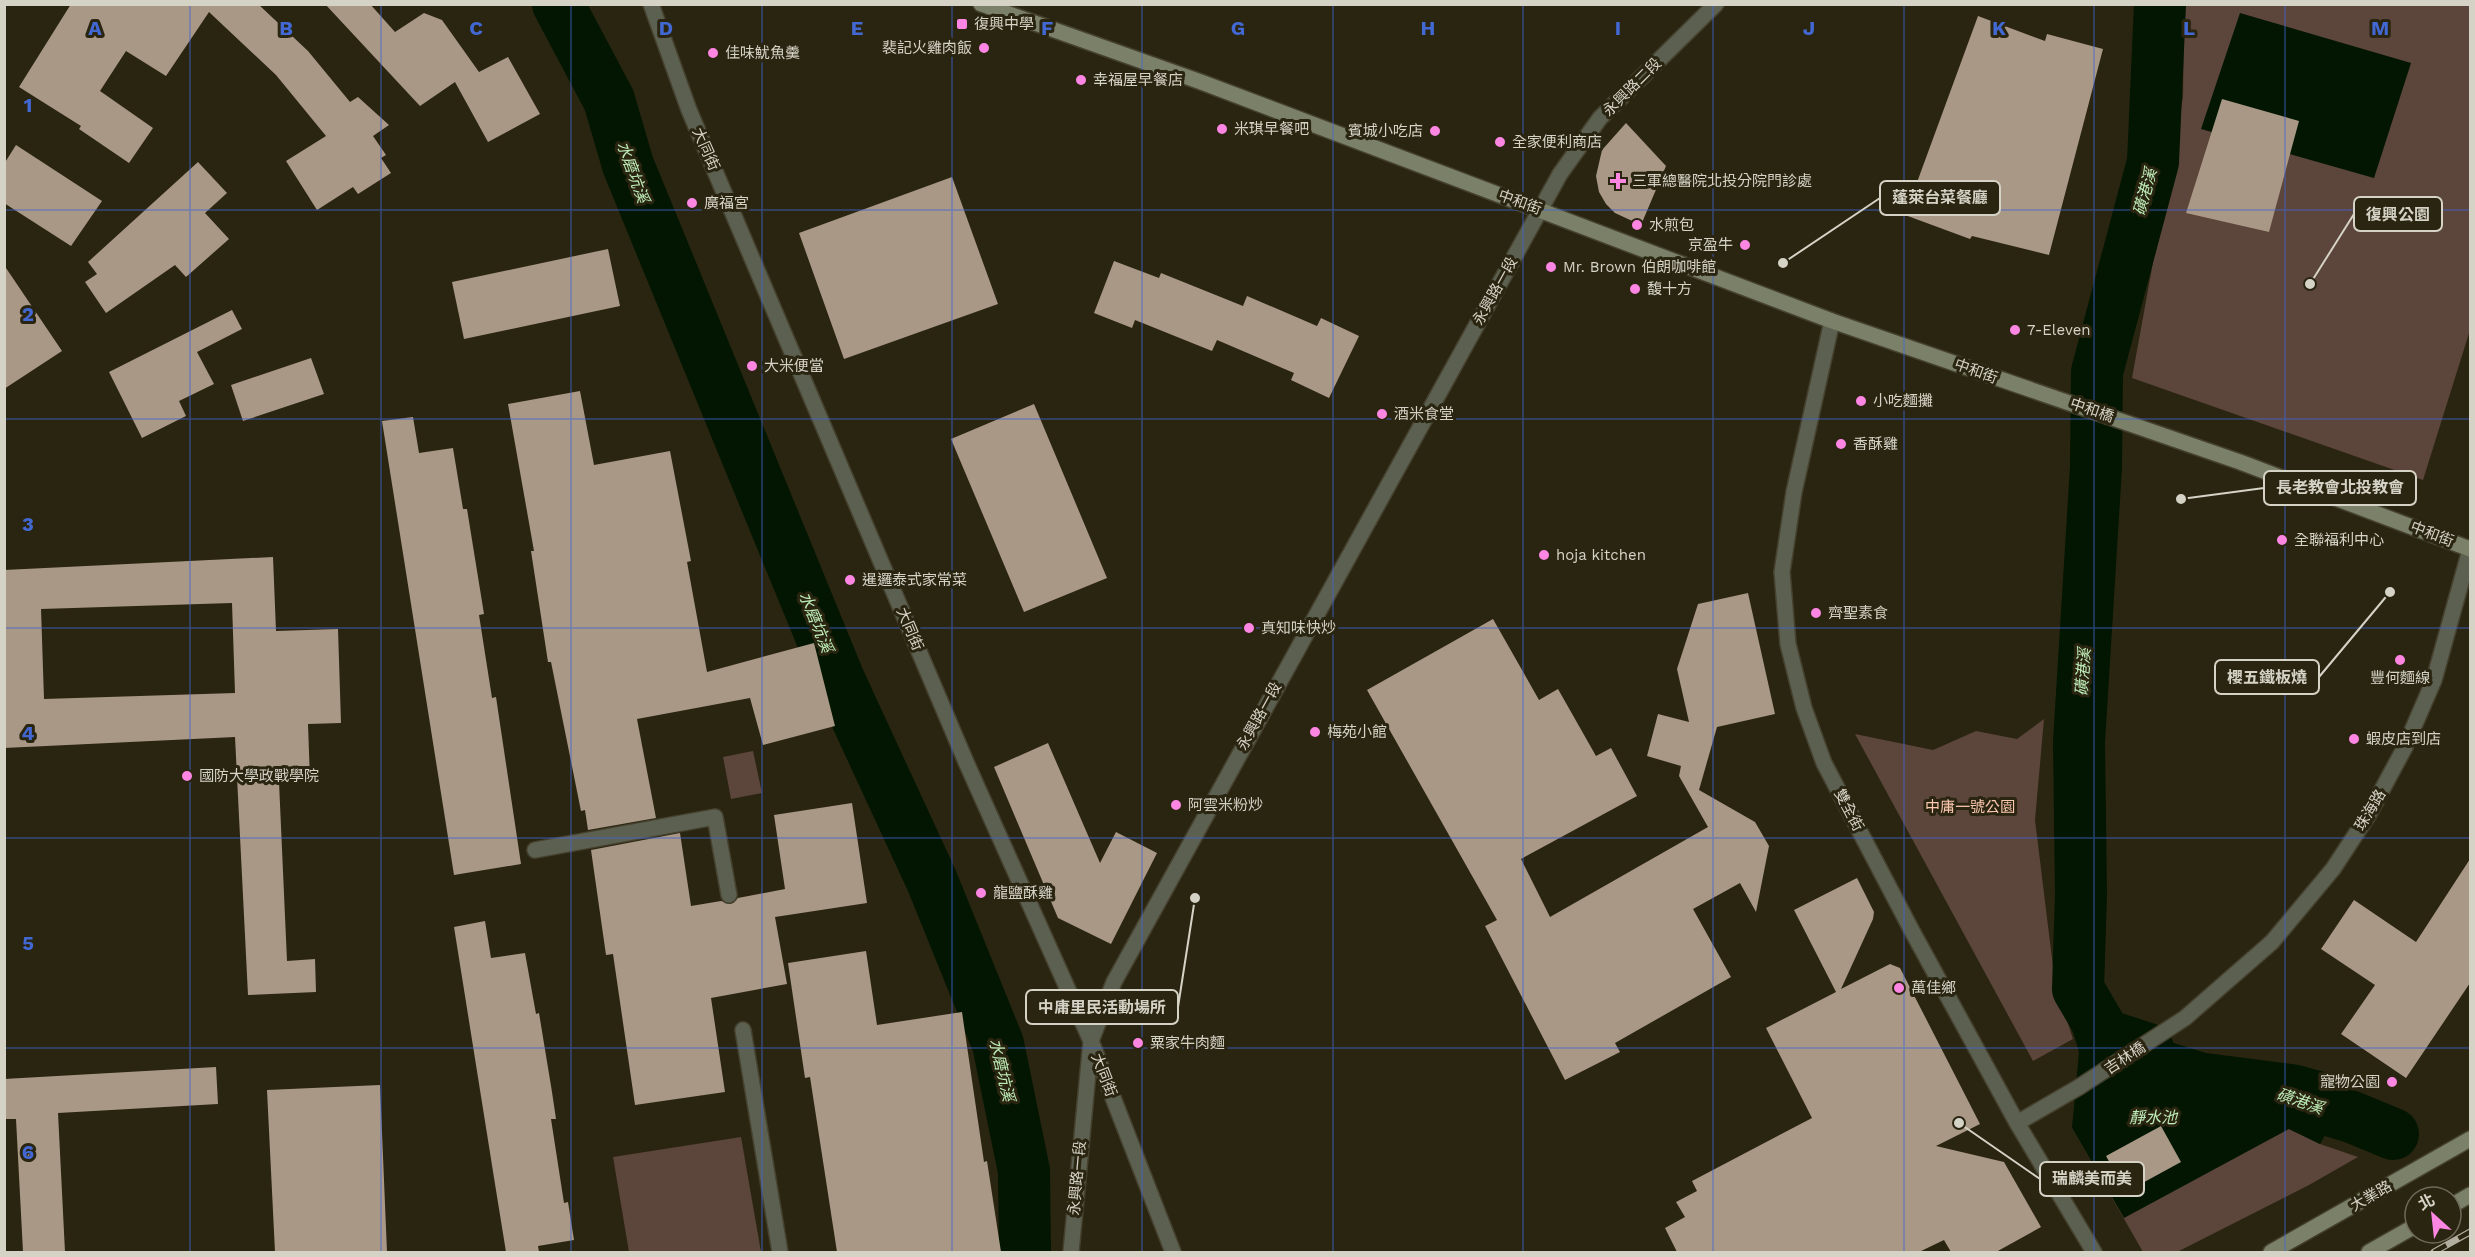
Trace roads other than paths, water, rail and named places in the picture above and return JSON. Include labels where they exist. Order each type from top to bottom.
[{"type":"street","name":"大同街","points":[[651,4],[689,110],[966,762],[1091,1041],[1173,1252]]},
{"type":"street","name":"中和街","points":[[981,4],[1212,86],[1832,321],[2060,399]]},
{"type":"street","name":"永興路二段","points":[[1540,210],[1560,174],[1600,118],[1716,4]]},
{"type":"street","name":"永興路一段","points":[[1071,1252],[1091,1041],[1114,982],[1540,210]]},
{"type":"street","name":"雙全街","points":[[1832,321],[1794,492],[1782,572],[1788,644],[1804,708],[1824,763],[2017,1123],[2094,1252]]},
{"type":"street","name":"中和橋","points":[[2060,399],[2123,421]]},
{"type":"street","name":"中和街","points":[[2123,421],[2240,462],[2470,549]]},
{"type":"street","name":"珠海路","points":[[2185,1018],[2272,942],[2333,869],[2369,814],[2405,747],[2434,680],[2470,549]]},
{"type":"street","points":[[535,850],[715,817],[729,895]]},
{"type":"street","name":"吉林橋","points":[[2017,1123],[2064,1096],[2185,1018]]},
{"type":"street","points":[[743,1030],[780,1252]]},
{"type":"street","name":"大業路","points":[[2271,1252],[2470,1139]]},
{"type":"street","points":[[2369,1252],[2403,1233]]},
{"type":"water","points":[[2240,13],[2411,63],[2374,178],[2201,129]]},
{"type":"water","name":"靜水池","points":[[2104,1003],[2119,1026],[2206,1053],[2299,1065],[2356,1081],[2320,1144],[2289,1129],[2124,1218],[2072,1128],[2079,1052],[2070,1022]]},
{"type":"waterway","name":"水磨坑溪","points":[[558,4],[609,100],[628,165],[840,682],[932,881],[998,1044],[1024,1171],[1025,1252]]},
{"type":"waterway","name":"磺港溪","points":[[2148,1049],[2105,1035],[2078,989],[2081,894],[2079,742],[2096,467],[2097,372],[2153,162],[2160,4]]},
{"type":"waterway","name":"磺港溪","points":[[2269,1092],[2352,1117],[2393,1134]]},
{"type":"railway","points":[[2434,1252],[2470,1232]]},
{"type":"place","name":"復興中學","points":[[962,24]]},
{"type":"place","name":"裴記火雞肉飯","points":[[984,48]]},
{"type":"place","name":"佳味魷魚羹","points":[[713,53]]},
{"type":"place","name":"幸福屋早餐店","points":[[1081,80]]},
{"type":"place","name":"米琪早餐吧","points":[[1222,129]]},
{"type":"place","name":"賓城小吃店","points":[[1435,131]]},
{"type":"place","name":"全家便利商店","points":[[1500,142]]},
{"type":"place","name":"三軍總醫院北投分院門診處","points":[[1618,181]]},
{"type":"place","name":"廣福宮","points":[[692,203]]},
{"type":"place","name":"水煎包","points":[[1637,225]]},
{"type":"place","name":"京盈牛","points":[[1745,245]]},
{"type":"place","name":"蓬萊台菜餐廳","points":[[1783,263]]},
{"type":"place","name":"Mr. Brown 伯朗咖啡館","points":[[1551,267]]},
{"type":"place","name":"復興公園","points":[[2310,284]]},
{"type":"place","name":"馥十方","points":[[1635,289]]},
{"type":"place","name":"7-Eleven","points":[[2015,330]]},
{"type":"place","name":"大米便當","points":[[752,366]]},
{"type":"place","name":"小吃麵攤","points":[[1861,401]]},
{"type":"place","name":"酒米食堂","points":[[1382,414]]},
{"type":"place","name":"香酥雞","points":[[1841,444]]},
{"type":"place","name":"長老教會北投教會","points":[[2181,499]]},
{"type":"place","name":"全聯福利中心","points":[[2282,540]]},
{"type":"place","name":"hoja kitchen","points":[[1544,555]]},
{"type":"place","name":"暹邏泰式家常菜","points":[[850,580]]},
{"type":"place","name":"櫻五鐵板燒","points":[[2390,592]]},
{"type":"place","name":"齊聖素食","points":[[1816,613]]},
{"type":"place","name":"真知味快炒","points":[[1249,628]]},
{"type":"place","name":"豐何麵線","points":[[2400,660]]},
{"type":"place","name":"梅苑小館","points":[[1315,732]]},
{"type":"place","name":"蝦皮店到店","points":[[2354,739]]},
{"type":"place","name":"國防大學政戰學院","points":[[187,776]]},
{"type":"place","name":"阿雲米粉炒","points":[[1176,805]]},
{"type":"place","name":"龍鹽酥雞","points":[[981,893]]},
{"type":"place","name":"中庸里民活動場所","points":[[1195,898]]},
{"type":"place","name":"萬佳鄉","points":[[1899,988]]},
{"type":"place","name":"粟家牛肉麵","points":[[1138,1043]]},
{"type":"place","name":"寵物公園","points":[[2392,1082]]},
{"type":"place","name":"瑞麟美而美","points":[[1959,1123]]},
{"type":"park label","name":"中庸一號公園","points":[[1970,807]]}]
